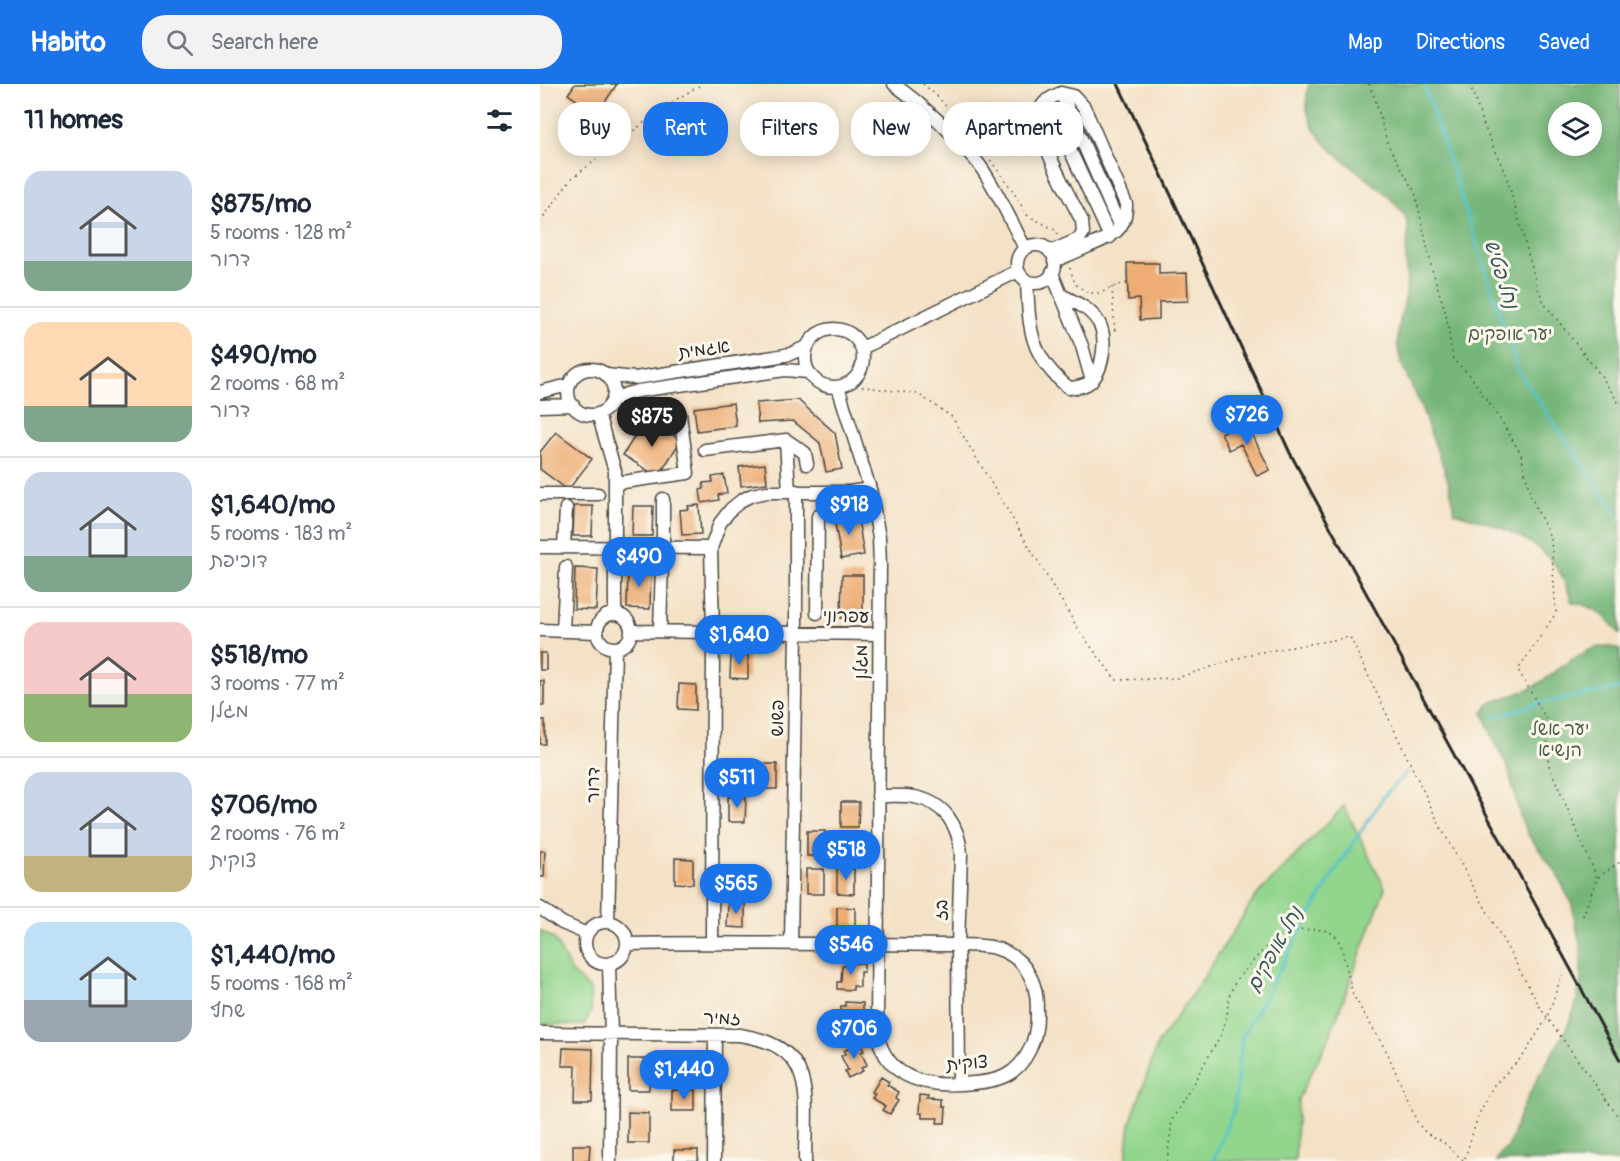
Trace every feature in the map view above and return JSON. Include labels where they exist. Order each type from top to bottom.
[{"type":"street","points":[[894,84],[928,112],[978,164],[1025,248]]},
{"type":"street","points":[[1022,276],[1033,283],[1048,279],[1056,260],[1083,233],[1082,221],[1042,138],[1038,119],[1040,108],[1047,100],[1060,93],[1074,96],[1084,107],[1126,204],[1126,214],[1120,227],[1110,237],[1056,260]]},
{"type":"street","points":[[1047,100],[1110,237]]},
{"type":"street","points":[[1061,295],[1090,311],[1100,325],[1103,344],[1101,364],[1092,381],[1081,387],[1069,388],[1056,378],[1037,349],[1030,331],[1022,276],[1017,259],[1025,248],[1039,246],[1056,260],[1061,295],[1082,346],[1092,381]]},
{"type":"street","points":[[862,348],[1022,276]]},
{"type":"street","points":[[831,328],[850,333],[862,348],[862,365],[859,373],[854,380],[842,386],[829,387],[813,379],[804,360],[806,347],[815,334],[831,328]]},
{"type":"street","name":"אגמית","points":[[606,375],[635,378],[774,357],[790,354],[806,347]]},
{"type":"street","points":[[588,369],[601,371],[606,375],[614,390],[612,401],[606,409],[598,414],[584,413],[573,405],[568,392],[569,385],[576,375],[588,369]]},
{"type":"street","name":"אגמית","points":[[612,401],[638,391],[785,370],[808,372]]},
{"type":"street","points":[[540,393],[569,385]]},
{"type":"street","name":"מגלן","points":[[842,386],[870,489],[879,537],[878,944]]},
{"type":"street","points":[[540,406],[573,405]]},
{"type":"street","points":[[598,414],[615,471],[615,614]]},
{"type":"street","points":[[616,483],[688,473],[680,415]]},
{"type":"street","points":[[705,450],[786,440],[805,453],[807,464]]},
{"type":"street","name":"פשוש","points":[[786,440],[793,492],[796,563],[791,944]]},
{"type":"street","points":[[712,942],[711,548],[720,523],[730,509],[752,495],[767,492],[849,492],[870,489]]},
{"type":"street","points":[[540,494],[598,494]]},
{"type":"street","points":[[663,499],[663,548]]},
{"type":"street","points":[[564,547],[566,508]]},
{"type":"street","points":[[817,613],[818,516]]},
{"type":"street","points":[[540,547],[711,548]]},
{"type":"street","points":[[796,563],[818,562]]},
{"type":"street","points":[[660,632],[662,563]]},
{"type":"street","points":[[563,631],[566,567]]},
{"type":"street","points":[[615,614],[628,621],[632,631],[629,642],[615,649],[602,644],[597,632],[604,617],[615,614]]},
{"type":"street","points":[[540,630],[597,632]]},
{"type":"street","name":"עפרוני","points":[[632,631],[879,634]]},
{"type":"street","name":"דרור","points":[[608,922],[615,649]]},
{"type":"street","name":"בז","points":[[878,796],[916,797],[931,802],[942,810],[956,828],[960,840],[959,1084]]},
{"type":"street","points":[[540,908],[562,923],[587,934]]},
{"type":"street","points":[[608,922],[618,925],[626,933],[628,944],[622,957],[609,964],[598,962],[589,955],[585,945],[587,934],[593,926],[608,922]]},
{"type":"street","points":[[628,944],[712,942],[878,944]]},
{"type":"street","name":"צוקית","points":[[878,944],[974,945],[993,948],[1014,957],[1029,974],[1036,992],[1037,1028],[1028,1053],[1005,1076],[992,1081],[939,1084],[906,1075],[886,1058],[880,1047],[877,1033],[878,944]]},
{"type":"street","points":[[609,964],[610,1161]]},
{"type":"street","name":"זמיר","points":[[540,1033],[739,1035],[764,1041],[785,1052],[795,1062],[802,1075],[806,1096],[805,1161]]},
{"type":"street","points":[[714,1161],[715,1035]]},
{"type":"path","points":[[540,222],[571,179],[667,105],[702,84]]},
{"type":"path","points":[[1369,84],[1376,99],[1388,145],[1415,192],[1432,269],[1446,314],[1453,360],[1469,374],[1521,454],[1531,497],[1551,539],[1556,613],[1518,670],[1547,720],[1548,763],[1597,878]]},
{"type":"path","points":[[1470,84],[1482,121],[1507,178],[1537,286],[1544,303],[1602,377],[1620,405]]},
{"type":"path","points":[[1056,260],[1076,284],[1088,293],[1101,293],[1127,283]]},
{"type":"path","points":[[1112,287],[1115,344]]},
{"type":"path","points":[[842,386],[918,394],[952,417],[1080,632],[1116,680],[1177,678],[1251,654],[1350,637],[1440,826],[1547,1018],[1620,1119]]},
{"type":"path","points":[[1583,916],[1597,878],[1620,862]]},
{"type":"path","points":[[1167,1161],[1172,1120],[1222,1033],[1227,1015],[1228,996],[1236,980],[1275,937],[1290,931],[1316,929],[1335,935],[1341,945],[1353,994],[1387,1052],[1418,1124],[1426,1133],[1442,1141],[1464,1161],[1478,1116],[1494,1084],[1523,1056],[1547,1018],[1562,975]]},
{"type":"green space","name":"יער אופקים","points":[[1309,84],[1620,84],[1620,634],[1599,613],[1587,606],[1572,602],[1558,570],[1542,551],[1506,530],[1454,512],[1445,470],[1425,416],[1402,365],[1398,348],[1399,327],[1407,289],[1407,221],[1393,201],[1324,142],[1312,125],[1307,106]]},
{"type":"green space","name":"יער אשל הנשיא","points":[[1608,646],[1620,650],[1620,1161],[1496,1161],[1501,1152],[1508,1148],[1520,1113],[1539,1075],[1564,1034],[1575,1008],[1581,979],[1581,950],[1572,905],[1556,872],[1529,836],[1521,819],[1508,768],[1483,713],[1491,703],[1531,688],[1577,656]]},
{"type":"green space","points":[[1344,806],[1385,888],[1329,1038],[1298,1099],[1295,1161],[1126,1161],[1130,1124],[1158,1043],[1256,896]]},
{"type":"green space","points":[[540,930],[555,940],[572,973],[590,989],[591,1012],[584,1025],[540,1024]]},
{"type":"building","points":[[575,84],[617,84],[605,102],[580,102],[568,94]]},
{"type":"building","points":[[1127,263],[1159,263],[1159,274],[1187,273],[1188,301],[1159,302],[1159,319],[1140,320],[1139,299],[1128,300]]},
{"type":"building","points":[[798,400],[835,433],[842,469],[826,472],[820,443],[793,421],[758,423],[756,403]]},
{"type":"building","points":[[733,403],[736,426],[697,431],[694,408]]},
{"type":"building","points":[[646,418],[681,440],[658,477],[623,455]]},
{"type":"building","points":[[1246,422],[1270,470],[1257,476],[1241,444],[1229,450],[1221,433]]},
{"type":"building","points":[[556,432],[592,459],[568,490],[540,469],[540,452]]},
{"type":"building","points":[[765,464],[767,483],[741,486],[739,467]]},
{"type":"building","points":[[724,475],[727,493],[718,495],[719,500],[702,503],[700,490],[704,489],[703,483],[713,482],[712,477]]},
{"type":"building","points":[[699,505],[701,534],[682,535],[680,510],[689,509],[688,506]]},
{"type":"building","points":[[574,506],[593,506],[592,536],[573,536]]},
{"type":"building","points":[[633,506],[653,506],[652,536],[632,536]]},
{"type":"building","points":[[857,513],[864,555],[841,559],[834,517]]},
{"type":"building","points":[[575,568],[598,569],[596,610],[574,609]]},
{"type":"building","points":[[628,568],[651,568],[650,609],[627,608]]},
{"type":"building","points":[[842,575],[863,575],[863,618],[841,618]]},
{"type":"building","points":[[540,653],[546,653],[546,670],[540,670]]},
{"type":"building","points":[[731,653],[748,653],[748,679],[730,678]]},
{"type":"building","points":[[540,681],[544,681],[544,705],[540,705]]},
{"type":"building","points":[[679,684],[696,685],[696,710],[678,709]]},
{"type":"building","points":[[540,720],[545,720],[545,744],[540,744]]},
{"type":"building","points":[[729,764],[746,765],[746,790],[728,789]]},
{"type":"building","points":[[760,764],[777,764],[777,789],[760,789]]},
{"type":"building","points":[[728,797],[746,797],[745,822],[728,822]]},
{"type":"building","points":[[841,802],[859,802],[858,827],[841,827]]},
{"type":"building","points":[[807,831],[825,831],[824,856],[807,856]]},
{"type":"building","points":[[540,851],[545,851],[544,877],[540,877]]},
{"type":"building","points":[[675,858],[693,859],[693,884],[675,883]]},
{"type":"building","points":[[837,868],[854,869],[854,894],[837,893]]},
{"type":"building","points":[[806,869],[824,869],[824,894],[806,894]]},
{"type":"building","points":[[728,902],[745,903],[745,928],[727,927]]},
{"type":"building","points":[[837,907],[855,908],[855,933],[837,932]]},
{"type":"building","points":[[846,963],[864,963],[864,972],[860,972],[860,987],[853,986],[853,990],[837,989],[837,982],[841,982],[842,966],[846,966]]},
{"type":"building","points":[[845,1002],[863,1003],[859,1026],[852,1026],[852,1029],[836,1029],[836,1021],[840,1021],[841,1006],[845,1006]]},
{"type":"building","points":[[860,1043],[867,1065],[861,1068],[863,1071],[848,1078],[845,1071],[848,1070],[841,1056],[845,1054],[844,1051]]},
{"type":"building","points":[[563,1048],[593,1049],[592,1100],[575,1100],[576,1066],[562,1066]]},
{"type":"building","points":[[628,1059],[650,1059],[649,1090],[628,1090]]},
{"type":"building","points":[[881,1077],[889,1082],[887,1085],[899,1092],[896,1098],[899,1100],[890,1114],[883,1110],[886,1106],[872,1098],[875,1094],[872,1092]]},
{"type":"building","points":[[672,1090],[696,1090],[696,1111],[672,1111]]},
{"type":"building","points":[[920,1095],[929,1096],[928,1099],[943,1100],[943,1107],[946,1107],[945,1123],[937,1123],[938,1118],[922,1118],[922,1113],[919,1113]]},
{"type":"building","points":[[628,1112],[649,1113],[649,1143],[628,1143]]},
{"type":"building","points":[[573,1145],[590,1145],[589,1161],[573,1161]]},
{"type":"building","points":[[674,1150],[698,1150],[698,1161],[674,1161]]},
{"type":"waterway","name":"נחל פטיש","points":[[1424,84],[1519,372],[1620,519]]},
{"type":"waterway","name":"נחל אופקים","points":[[1492,718],[1539,703],[1620,688]]},
{"type":"waterway","name":"נחל אופקים","points":[[1213,1161],[1234,1109],[1242,1037],[1332,876],[1384,796],[1407,772]]},
{"type":"railway","points":[[1118,84],[1290,453],[1620,1060]]}]
